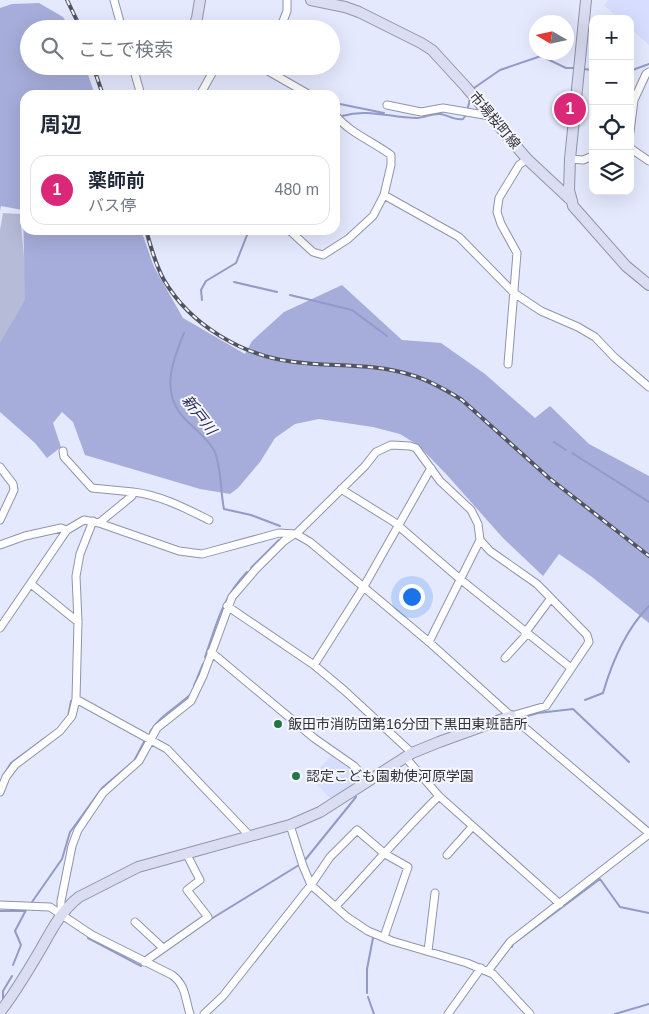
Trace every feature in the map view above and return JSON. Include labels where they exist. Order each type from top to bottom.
[{"type":"street","points":[[114,0],[120,20]]},
{"type":"street","points":[[196,20],[200,0]]},
{"type":"street","points":[[284,20],[287,11],[287,0]]},
{"type":"street","name":"市場桜町線","points":[[311,0],[359,12],[432,50],[527,158],[572,201],[573,206],[626,266],[649,286]]},
{"type":"street","points":[[572,201],[569,190],[570,158],[586,0]]},
{"type":"street","points":[[633,105],[646,74],[649,72]]},
{"type":"street","points":[[137,75],[140,90]]},
{"type":"street","points":[[203,90],[211,75]]},
{"type":"street","points":[[275,75],[301,90]]},
{"type":"street","points":[[386,105],[421,112],[443,108],[490,116]]},
{"type":"street","points":[[294,235],[313,252],[324,255],[348,239],[373,216],[384,195],[391,165],[391,155],[340,121]]},
{"type":"street","points":[[633,150],[649,161]]},
{"type":"street","points":[[508,364],[517,253],[501,224],[497,212],[499,198],[519,165],[527,158]]},
{"type":"street","points":[[570,158],[583,160],[589,158]]},
{"type":"street","points":[[384,195],[459,236],[514,293],[541,311],[578,327],[595,338],[649,387]]},
{"type":"street","points":[[61,914],[61,901],[72,846],[78,830],[103,793],[139,761],[157,728],[191,702],[203,676],[227,606],[232,597],[256,569],[365,466],[376,452],[391,445],[416,448],[440,481],[471,510],[478,524],[480,540],[429,642]]},
{"type":"street","points":[[63,451],[64,457],[92,488],[133,492],[162,499],[209,520]]},
{"type":"street","points":[[0,467],[13,484],[14,490],[0,520]]},
{"type":"street","points":[[314,665],[363,588],[431,468]]},
{"type":"street","points":[[341,489],[398,526],[460,580],[571,668]]},
{"type":"street","points":[[0,792],[6,777],[15,765],[47,742],[68,723],[72,716],[76,698],[78,622],[76,576],[80,554],[96,522],[132,496],[133,492]]},
{"type":"street","points":[[0,628],[67,530],[84,520],[96,522],[180,551],[202,554],[279,534],[295,534],[310,542],[429,642],[511,716],[649,833],[510,942],[448,1014]]},
{"type":"street","points":[[0,545],[25,536],[62,528],[67,530]]},
{"type":"street","points":[[0,1012],[30,967],[61,914],[79,897],[138,867],[290,824],[320,812],[408,755],[438,742],[511,716],[546,706],[589,642],[587,635],[537,584],[490,551],[480,540]]},
{"type":"street","points":[[31,584],[78,622]]},
{"type":"street","points":[[505,658],[526,634],[552,598]]},
{"type":"street","points":[[227,606],[314,665],[345,691],[408,755],[439,796],[560,904]]},
{"type":"street","points":[[211,652],[314,738],[354,766],[368,782]]},
{"type":"street","points":[[76,698],[151,738],[167,749],[249,835]]},
{"type":"street","points":[[336,906],[385,854],[405,829],[439,796]]},
{"type":"street","points":[[290,824],[311,885],[347,917],[368,931],[384,938],[494,974],[530,1014]]},
{"type":"street","points":[[447,855],[472,827]]},
{"type":"street","points":[[204,1014],[223,996],[311,885],[330,857],[357,830],[385,854],[408,867],[384,938]]},
{"type":"street","points":[[144,962],[208,917],[187,890],[200,880],[186,853]]},
{"type":"street","points":[[428,951],[435,893]]},
{"type":"street","points":[[0,905],[50,906],[92,935],[172,975],[180,981],[184,989],[190,1014]]},
{"type":"street","points":[[135,922],[163,948]]},
{"type":"shaded area","points":[[608,0],[649,0],[649,45],[634,32],[634,15],[615,15],[604,5]]},
{"type":"shaded area","points":[[39,3],[65,20],[20,20],[20,75],[88,75],[93,90],[20,90],[20,209],[1,206],[0,211],[0,8],[12,4]]},
{"type":"shaded area","points":[[3,213],[20,214],[20,235],[22,235],[28,299],[0,351],[0,230]]},
{"type":"shaded area","points":[[24,235],[143,235],[154,267],[183,318],[245,354],[252,341],[284,312],[342,285],[402,340],[441,343],[485,374],[535,418],[550,406],[589,444],[649,476],[649,623],[592,577],[559,554],[543,576],[503,538],[418,445],[400,434],[373,427],[319,419],[295,424],[275,438],[260,462],[238,488],[230,494],[200,489],[85,455],[73,422],[62,412],[53,423],[61,447],[47,458],[35,443],[0,412],[0,343],[25,300]]},
{"type":"shaded area","points":[[333,754],[360,780],[332,800],[310,778]]},
{"type":"waterway","name":"新戸川","points":[[474,88],[500,70],[541,56],[566,68],[576,68]]},
{"type":"waterway","name":"新戸川","points":[[634,70],[649,64]]},
{"type":"waterway","name":"新戸川","points":[[583,69],[589,70]]},
{"type":"waterway","name":"新戸川","points":[[342,116],[370,113],[417,118],[437,114],[454,119],[463,119],[466,115],[470,99]]},
{"type":"waterway","points":[[340,104],[384,113]]},
{"type":"waterway","name":"新戸川","points":[[202,300],[201,290],[206,281],[236,263],[247,235]]},
{"type":"waterway","points":[[234,282],[277,292]]},
{"type":"waterway","points":[[290,295],[352,310],[387,336]]},
{"type":"waterway","name":"新戸川","points":[[184,333],[175,356],[170,379],[173,401],[187,421],[215,452],[219,466],[224,509],[251,515],[280,526]]},
{"type":"waterway","points":[[554,442],[566,450]]},
{"type":"waterway","points":[[572,453],[649,502]]},
{"type":"waterway","points":[[251,568],[279,540]]},
{"type":"waterway","points":[[205,657],[226,601],[247,572]]},
{"type":"waterway","points":[[585,700],[603,693],[620,647],[633,625],[649,606]]},
{"type":"waterway","points":[[194,686],[203,664]]},
{"type":"waterway","points":[[150,732],[164,716],[192,693]]},
{"type":"waterway","points":[[68,717],[71,701]]},
{"type":"waterway","points":[[521,718],[538,713],[573,709],[629,762]]},
{"type":"waterway","points":[[3,776],[11,763],[45,738]]},
{"type":"waterway","points":[[32,902],[62,859],[70,832],[102,788],[134,761],[145,740]]},
{"type":"waterway","points":[[305,860],[356,797]]},
{"type":"waterway","points":[[211,919],[299,865]]},
{"type":"waterway","points":[[512,947],[513,944],[600,879],[620,907],[649,913]]},
{"type":"waterway","points":[[13,965],[21,945],[15,931],[26,910]]},
{"type":"waterway","points":[[0,911],[25,911]]},
{"type":"waterway","points":[[88,938],[141,966]]},
{"type":"waterway","points":[[367,993],[367,969],[373,938]]},
{"type":"waterway","points":[[3,999],[3,991],[12,976]]},
{"type":"waterway","points":[[368,997],[374,1014]]},
{"type":"waterway","points":[[615,1014],[649,1004]]},
{"type":"railway","points":[[67,0],[77,20]]},
{"type":"railway","points":[[96,75],[101,90]]},
{"type":"railway","points":[[148,235],[158,268],[175,296],[188,311],[220,336],[256,353],[275,359],[309,364],[397,371],[437,386],[462,400],[549,478],[649,556]]},
{"type":"place","name":"薬師前","points":[[570,109]]},
{"type":"place","name":"飯田市消防団第16分団下黒田東班詰所","points":[[278,724]]},
{"type":"place","name":"認定こども園勅使河原学園","points":[[296,776]]}]
